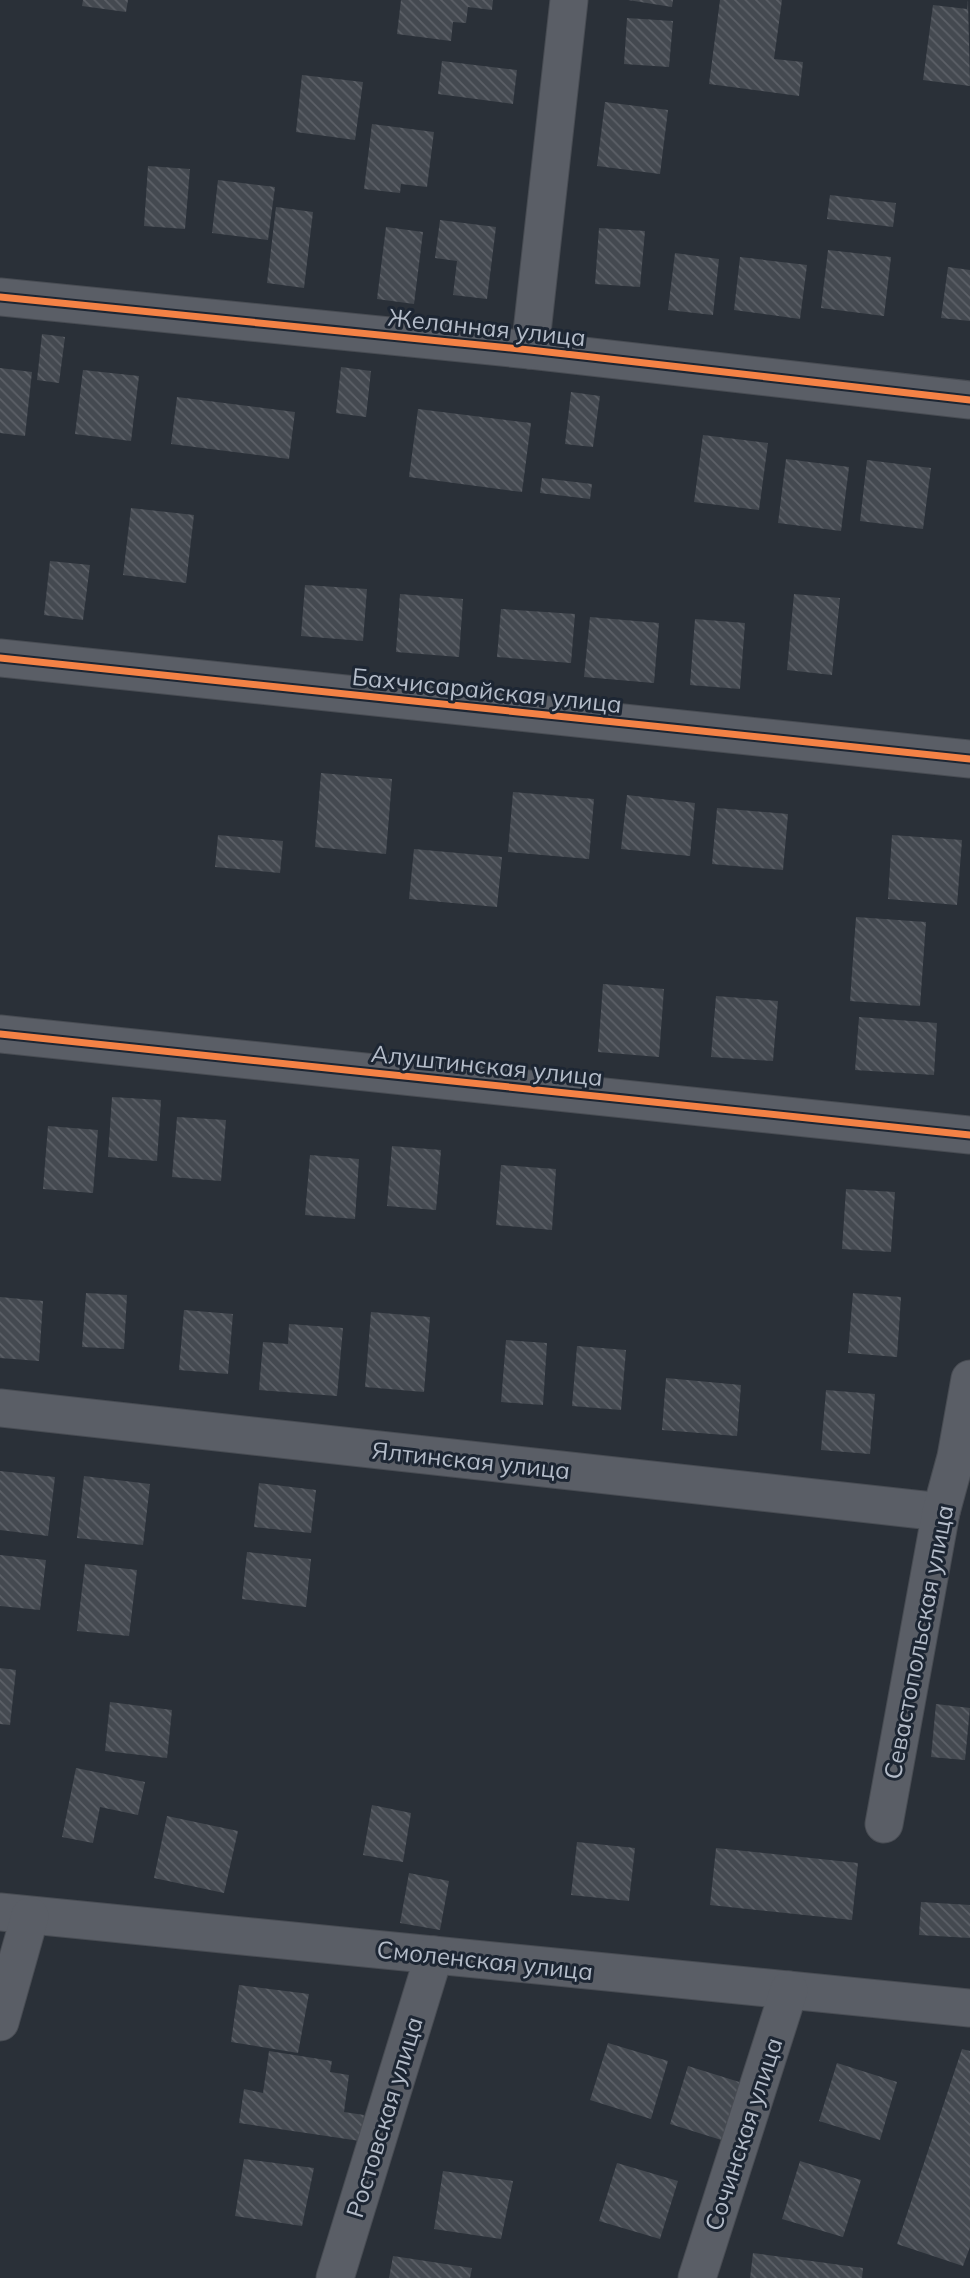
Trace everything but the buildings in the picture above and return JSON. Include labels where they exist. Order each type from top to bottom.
[{"type":"street","points":[[530,350],[569,0]]},
{"type":"street","name":"Желанная улица","points":[[0,297],[530,350],[970,400]]},
{"type":"street","name":"Бахчисарайская улица","points":[[0,658],[970,759]]},
{"type":"street","name":"Алуштинская улица","points":[[0,1034],[970,1135]]},
{"type":"street","name":"Севастопольская улица","points":[[884,1824],[941,1512],[956,1457],[970,1379]]},
{"type":"street","name":"Ялтинская улица","points":[[0,1408],[941,1512]]},
{"type":"street","points":[[0,2022],[15,1914]]},
{"type":"street","name":"Смоленская улица","points":[[15,1914],[970,2007]]},
{"type":"street","name":"Ростовская улица","points":[[335,2278],[434,1955]]},
{"type":"street","name":"Сочинская улица","points":[[697,2278],[789,1990]]},
{"type":"cycle path","points":[[0,297],[530,350],[970,400]]},
{"type":"cycle path","points":[[0,658],[970,759]]},
{"type":"cycle path","points":[[0,1034],[970,1135]]}]
